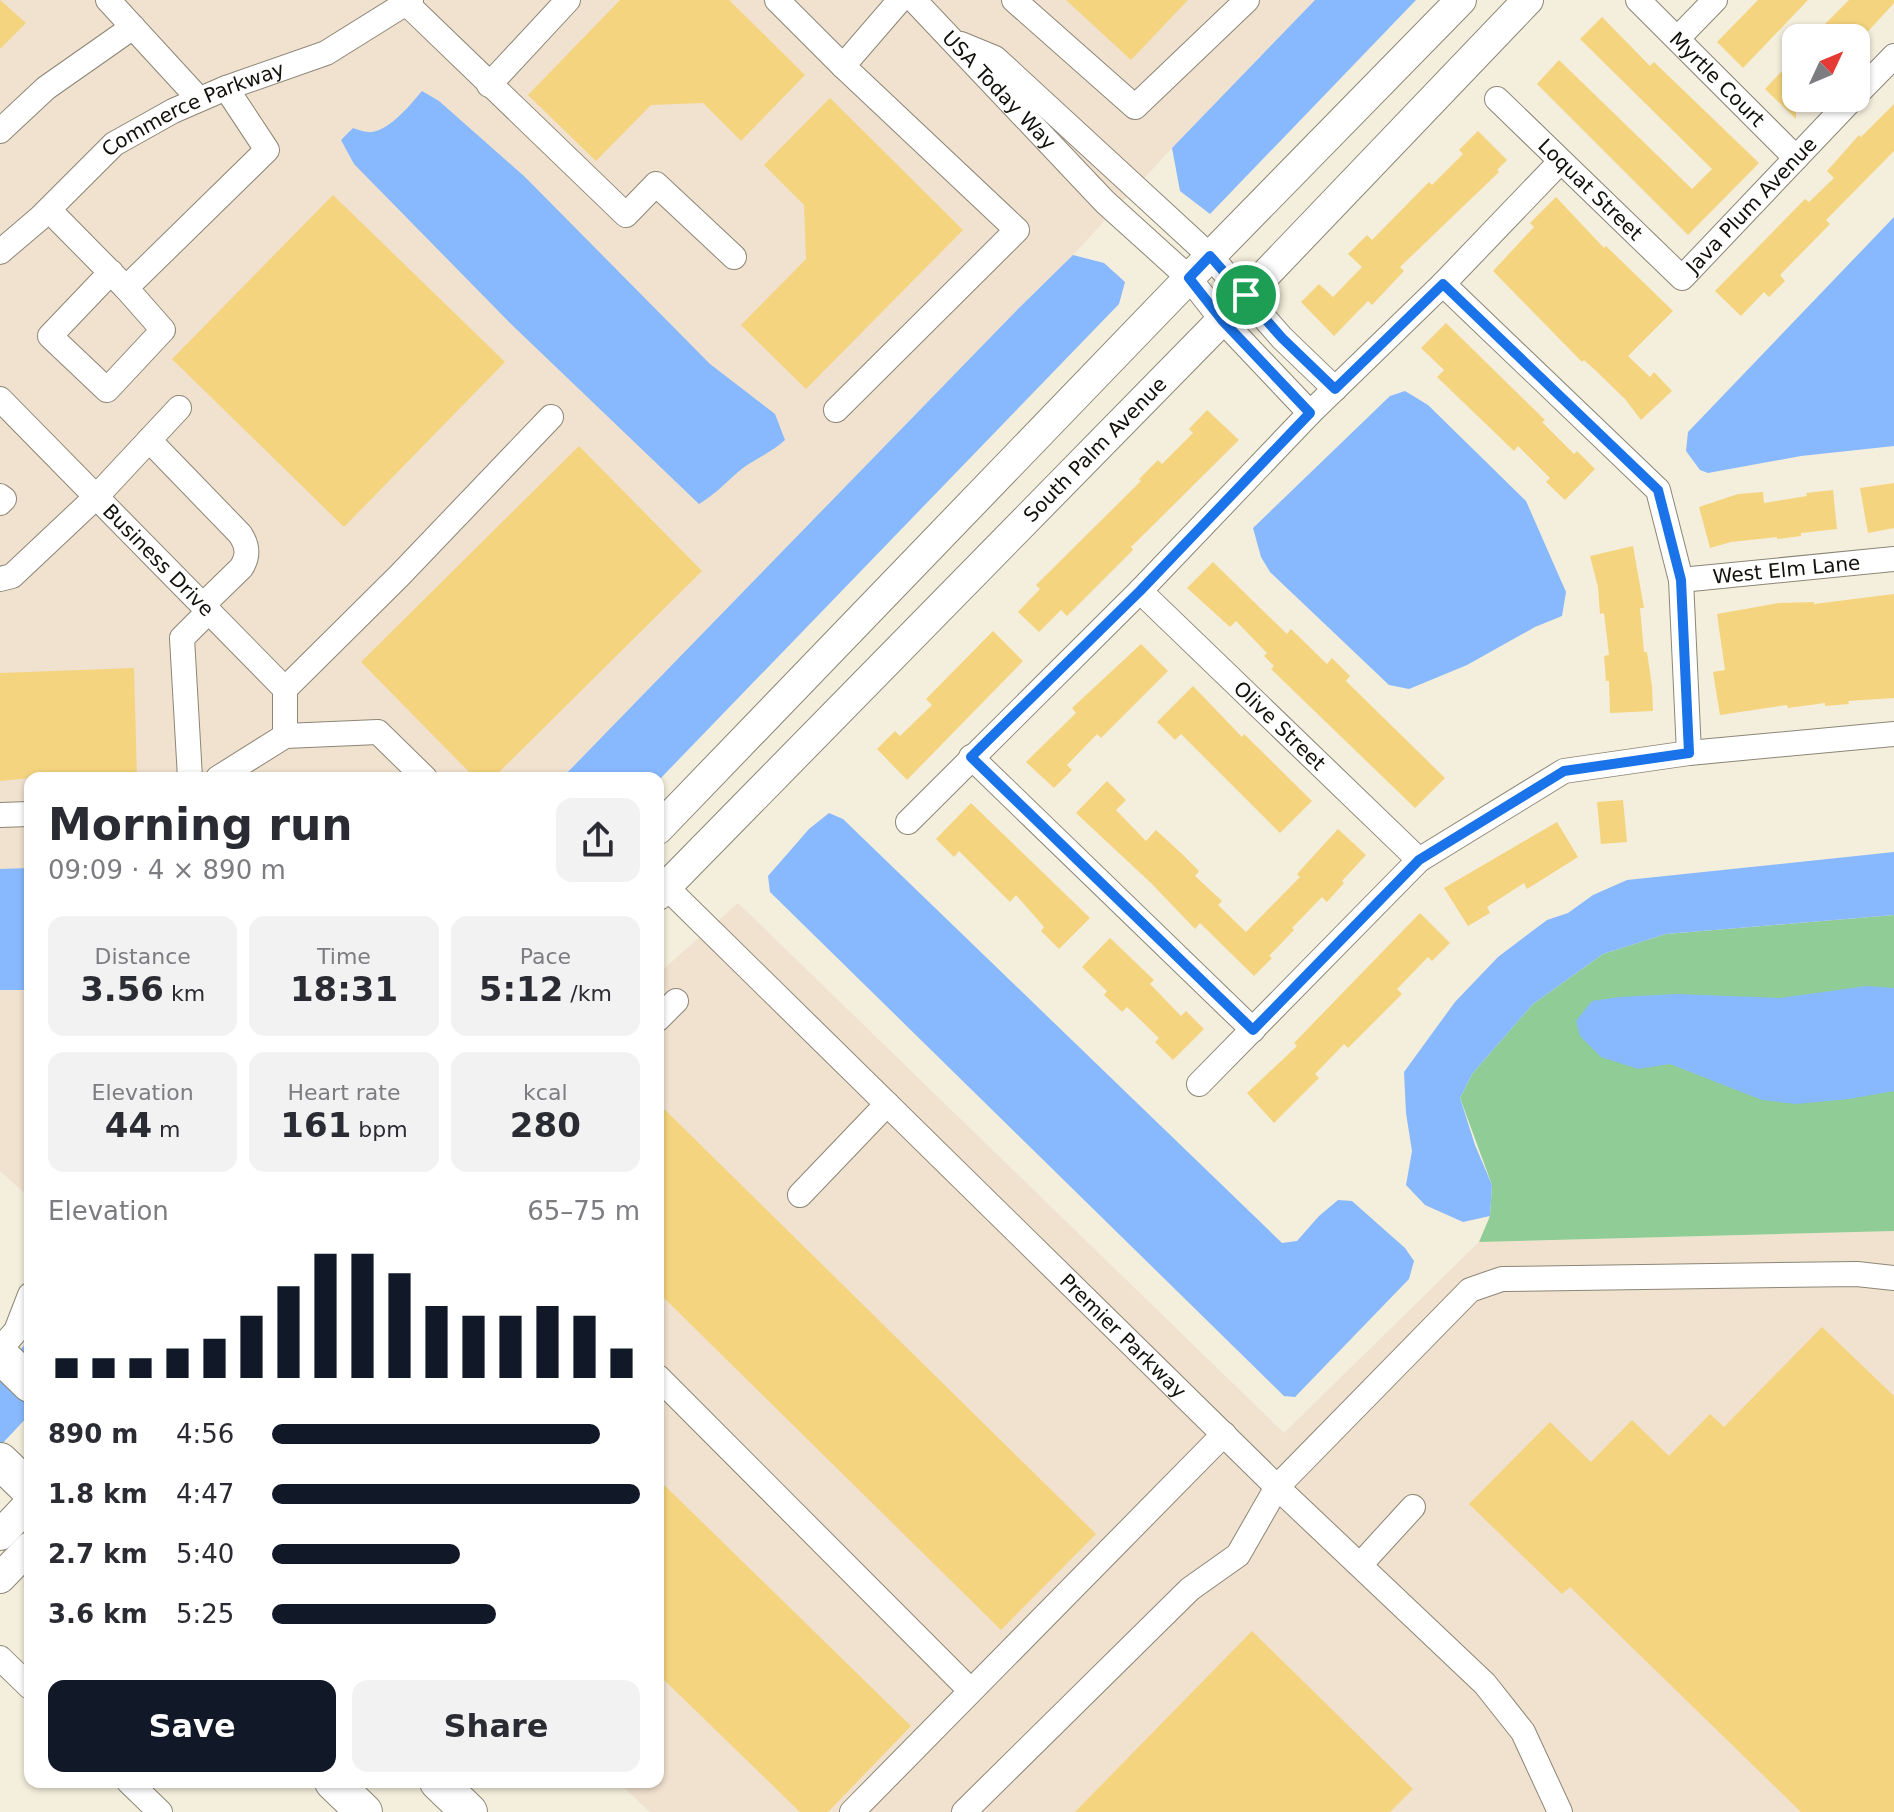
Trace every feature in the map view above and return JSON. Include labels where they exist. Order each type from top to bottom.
[{"type":"highway","points":[[0,1352],[24,1378]]},
{"type":"highway","points":[[0,1461],[24,1484]]},
{"type":"highway","points":[[339,1788],[364,1812]]},
{"type":"highway","points":[[444,1788],[469,1812]]},
{"type":"main road","points":[[664,823],[1461,0]]},
{"type":"main road","name":"South Palm Avenue","points":[[664,884],[1222,320],[1528,0]]},
{"type":"main road","points":[[0,1535],[24,1509]]},
{"type":"main road","points":[[0,1578],[24,1553]]},
{"type":"street","points":[[108,0],[199,99]]},
{"type":"street","points":[[489,85],[568,0]]},
{"type":"street","points":[[777,0],[1017,230],[836,410]]},
{"type":"street","points":[[843,66],[900,0]]},
{"type":"street","name":"USA Today Way","points":[[914,0],[1105,202],[1189,278],[1222,320],[1310,413]]},
{"type":"street","points":[[1014,0],[1135,107],[1247,0]]},
{"type":"street","name":"Myrtle Court","points":[[1638,0],[1796,158]]},
{"type":"street","points":[[1678,38],[1715,0]]},
{"type":"street","points":[[407,1],[489,85],[626,215],[656,184],[734,257]]},
{"type":"street","name":"Commerce Parkway","points":[[0,252],[49,210],[114,144],[199,99],[326,53],[407,1]]},
{"type":"street","points":[[0,131],[46,88],[133,27]]},
{"type":"street","name":"USA Today Way","points":[[952,40],[995,58],[1210,256],[1282,338],[1335,389]]},
{"type":"street","name":"Java Plum Avenue","points":[[1870,81],[1894,56]]},
{"type":"street","points":[[49,210],[119,280],[163,330],[107,390],[50,336],[119,280],[267,150],[226,88]]},
{"type":"street","name":"Loquat Street","points":[[1497,99],[1682,278]]},
{"type":"street","name":"Java Plum Avenue","points":[[1682,278],[1840,112]]},
{"type":"street","points":[[908,822],[1140,591],[1310,413],[1443,284],[1560,162]]},
{"type":"street","points":[[1443,284],[1658,490],[1681,580],[1689,753]]},
{"type":"street","name":"Business Drive","points":[[0,399],[285,689]]},
{"type":"street","points":[[0,579],[12,576],[96,497],[179,408]]},
{"type":"street","points":[[285,736],[285,689],[399,576],[551,417]]},
{"type":"street","points":[[149,440],[245,542],[246,560],[241,568],[182,638],[190,772]]},
{"type":"street","points":[[0,496],[4,499],[0,503]]},
{"type":"street","name":"West Elm Lane","points":[[1681,580],[1894,559]]},
{"type":"street","name":"Olive Street","points":[[1140,591],[1419,860]]},
{"type":"street","points":[[228,772],[285,736],[378,732],[419,772]]},
{"type":"street","points":[[1199,1084],[1419,860],[1564,771],[1689,753],[1894,734]]},
{"type":"street","points":[[971,757],[1253,1030]]},
{"type":"street","points":[[0,815],[24,814]]},
{"type":"street","name":"Premier Parkway","points":[[664,890],[1277,1487],[1485,1684],[1523,1732],[1560,1812]]},
{"type":"street","points":[[664,1013],[676,1001]]},
{"type":"street","points":[[800,1195],[887,1104]]},
{"type":"street","points":[[964,1812],[1190,1589],[1238,1555],[1277,1487],[1470,1290],[1502,1279],[1857,1274],[1894,1278]]},
{"type":"street","points":[[0,1352],[16,1331],[24,1310]]},
{"type":"street","points":[[664,1383],[970,1690]]},
{"type":"street","points":[[852,1812],[1224,1434]]},
{"type":"street","points":[[1360,1565],[1413,1507]]},
{"type":"street","points":[[0,1658],[24,1681]]},
{"type":"street","points":[[135,1788],[160,1812]]},
{"type":"shaded area","points":[[0,0],[1315,0],[1073,255],[568,772],[24,772],[24,1193],[0,1171]]},
{"type":"shaded area","points":[[738,903],[1284,1433],[1479,1242],[1894,1231],[1894,1812],[650,1812],[624,1788],[664,1788],[664,969]]},
{"type":"green space","points":[[1894,915],[1894,1231],[1479,1242],[1490,1216],[1492,1185],[1460,1098],[1472,1074],[1533,1004],[1603,954],[1666,934]]},
{"type":"water","points":[[1315,0],[1416,0],[1210,214],[1180,191],[1172,148]]},
{"type":"water","points":[[422,91],[439,101],[524,176],[710,364],[775,414],[785,440],[743,468],[699,504],[511,324],[354,164],[341,140],[353,128],[370,132],[386,126]]},
{"type":"water","points":[[1894,217],[1894,446],[1801,456],[1708,473],[1700,470],[1686,451],[1688,432]]},
{"type":"water","points":[[1073,255],[1104,263],[1125,282],[1119,304],[664,775],[664,772],[568,772]]},
{"type":"water","points":[[1405,391],[1428,405],[1526,501],[1566,592],[1562,616],[1535,627],[1467,665],[1409,689],[1389,685],[1270,572],[1261,557],[1253,528],[1390,396]]},
{"type":"water","points":[[829,813],[843,819],[1282,1243],[1297,1241],[1338,1200],[1352,1201],[1405,1248],[1414,1261],[1409,1279],[1295,1397],[1284,1396],[770,892],[768,876],[809,829]]},
{"type":"water","points":[[1894,852],[1894,915],[1666,934],[1603,954],[1533,1004],[1472,1074],[1460,1098],[1492,1185],[1490,1216],[1463,1222],[1425,1205],[1406,1185],[1412,1151],[1404,1072],[1455,1002],[1498,957],[1547,920],[1568,913],[1593,895],[1627,880]]},
{"type":"water","points":[[24,868],[24,990],[0,990],[0,869]]},
{"type":"water","points":[[1867,986],[1894,988],[1894,1091],[1849,1099],[1796,1104],[1762,1100],[1670,1064],[1638,1069],[1601,1057],[1580,1036],[1576,1021],[1592,1001],[1619,997],[1678,994],[1780,998]]},
{"type":"water","points":[[24,1345],[24,1420],[0,1446],[0,1375]]},
{"type":"building","points":[[0,0],[26,23],[0,49]]},
{"type":"building","points":[[620,0],[729,0],[805,75],[741,141],[703,103],[651,105],[596,161],[528,95]]},
{"type":"building","points":[[1066,0],[1188,0],[1131,60]]},
{"type":"building","points":[[1758,0],[1808,0],[1743,68],[1717,42]]},
{"type":"building","points":[[1849,0],[1894,0],[1870,29],[1870,24],[1825,24]]},
{"type":"building","points":[[1602,17],[1650,66],[1654,62],[1759,163],[1688,235],[1537,84],[1559,60],[1692,189],[1712,169],[1580,39]]},
{"type":"building","points":[[1782,71],[1782,105],[1765,89]]},
{"type":"building","points":[[830,98],[963,230],[806,389],[741,325],[806,259],[804,205],[764,165]]},
{"type":"building","points":[[1894,104],[1894,151],[1826,220],[1830,224],[1780,275],[1785,281],[1769,297],[1764,292],[1741,316],[1715,291],[1805,199],[1809,202],[1834,178],[1827,171],[1859,135],[1861,137]]},
{"type":"building","points":[[1478,131],[1507,160],[1497,170],[1499,172],[1400,267],[1404,271],[1372,305],[1368,301],[1334,336],[1301,302],[1319,284],[1333,297],[1362,267],[1348,254],[1367,235],[1372,240],[1429,182],[1432,185],[1463,154],[1459,150]]},
{"type":"building","points":[[333,195],[505,362],[344,527],[172,359]]},
{"type":"building","points":[[1556,197],[1604,248],[1606,246],[1673,311],[1628,356],[1650,377],[1654,372],[1672,391],[1641,420],[1625,399],[1584,360],[1582,362],[1493,271],[1534,227],[1530,223]]},
{"type":"building","points":[[1446,323],[1545,420],[1542,422],[1574,454],[1577,451],[1595,469],[1565,500],[1546,482],[1550,478],[1518,446],[1514,451],[1437,377],[1444,370],[1421,348]]},
{"type":"building","points":[[1207,410],[1239,440],[1131,547],[1133,550],[1067,616],[1061,610],[1039,632],[1018,612],[1040,589],[1036,585],[1141,481],[1139,479],[1158,460],[1162,464],[1193,433],[1189,429]]},
{"type":"building","points":[[579,446],[702,571],[499,772],[469,772],[361,662]]},
{"type":"building","points":[[1894,483],[1894,528],[1868,533],[1860,488]]},
{"type":"building","points":[[1833,490],[1837,529],[1777,539],[1731,542],[1710,548],[1699,507],[1738,494],[1763,492],[1764,503]]},
{"type":"building","points":[[1633,546],[1644,608],[1640,608],[1653,711],[1610,713],[1604,656],[1609,655],[1604,613],[1600,614],[1598,587],[1590,556]]},
{"type":"building","points":[[1213,562],[1287,634],[1291,629],[1327,664],[1332,658],[1350,676],[1346,681],[1445,778],[1415,808],[1271,669],[1274,666],[1264,656],[1267,653],[1236,621],[1230,627],[1187,588]]},
{"type":"building","points":[[1894,594],[1894,698],[1825,706],[1825,703],[1788,708],[1787,705],[1720,715],[1713,672],[1725,670],[1717,614],[1779,603],[1814,604]]},
{"type":"building","points":[[993,631],[1023,661],[907,780],[877,749],[895,731],[900,736],[932,705],[926,699]]},
{"type":"building","points":[[1141,644],[1168,671],[1101,738],[1097,734],[1067,765],[1072,770],[1054,788],[1026,762],[1076,713],[1072,708]]},
{"type":"building","points":[[134,668],[137,772],[24,772],[24,779],[0,781],[0,673]]},
{"type":"building","points":[[1193,686],[1242,737],[1244,734],[1312,801],[1280,833],[1181,734],[1175,740],[1157,722]]},
{"type":"building","points":[[1107,781],[1126,800],[1116,810],[1146,841],[1156,830],[1181,853],[1199,871],[1195,876],[1222,901],[1218,905],[1246,932],[1300,877],[1297,874],[1338,829],[1366,855],[1327,902],[1322,897],[1292,928],[1294,930],[1269,956],[1272,958],[1254,976],[1200,923],[1195,929],[1076,813]]},
{"type":"building","points":[[1623,800],[1627,842],[1601,844],[1597,802]]},
{"type":"building","points":[[971,803],[1090,918],[1059,949],[1041,931],[1044,927],[1016,895],[1010,902],[959,851],[954,857],[936,839]]},
{"type":"building","points":[[1557,822],[1578,857],[1527,889],[1524,883],[1487,907],[1490,913],[1468,926],[1444,888]]},
{"type":"building","points":[[1420,913],[1450,943],[1432,961],[1428,957],[1397,989],[1402,994],[1348,1048],[1344,1044],[1315,1074],[1319,1078],[1274,1123],[1247,1093],[1297,1046],[1294,1043]]},
{"type":"building","points":[[1110,938],[1154,980],[1150,984],[1181,1016],[1186,1011],[1204,1029],[1173,1060],[1155,1042],[1159,1038],[1127,1007],[1122,1012],[1104,995],[1107,991],[1082,967]]},
{"type":"building","points":[[664,1109],[1096,1534],[1001,1630],[664,1298]]},
{"type":"building","points":[[1822,1327],[1894,1396],[1894,1812],[1801,1812],[1570,1587],[1562,1594],[1469,1504],[1550,1422],[1591,1462],[1632,1420],[1669,1456],[1710,1414],[1724,1427]]},
{"type":"building","points":[[664,1485],[911,1726],[828,1812],[800,1812],[664,1680]]},
{"type":"building","points":[[1252,1631],[1413,1789],[1390,1812],[1075,1812]]},
{"type":"route","points":[[1210,256],[1246,295],[1282,338],[1335,389],[1443,284],[1658,490],[1681,580],[1689,753],[1564,771],[1419,860],[1253,1030],[971,757],[1140,591],[1310,413],[1222,320],[1189,278],[1210,256]]}]
